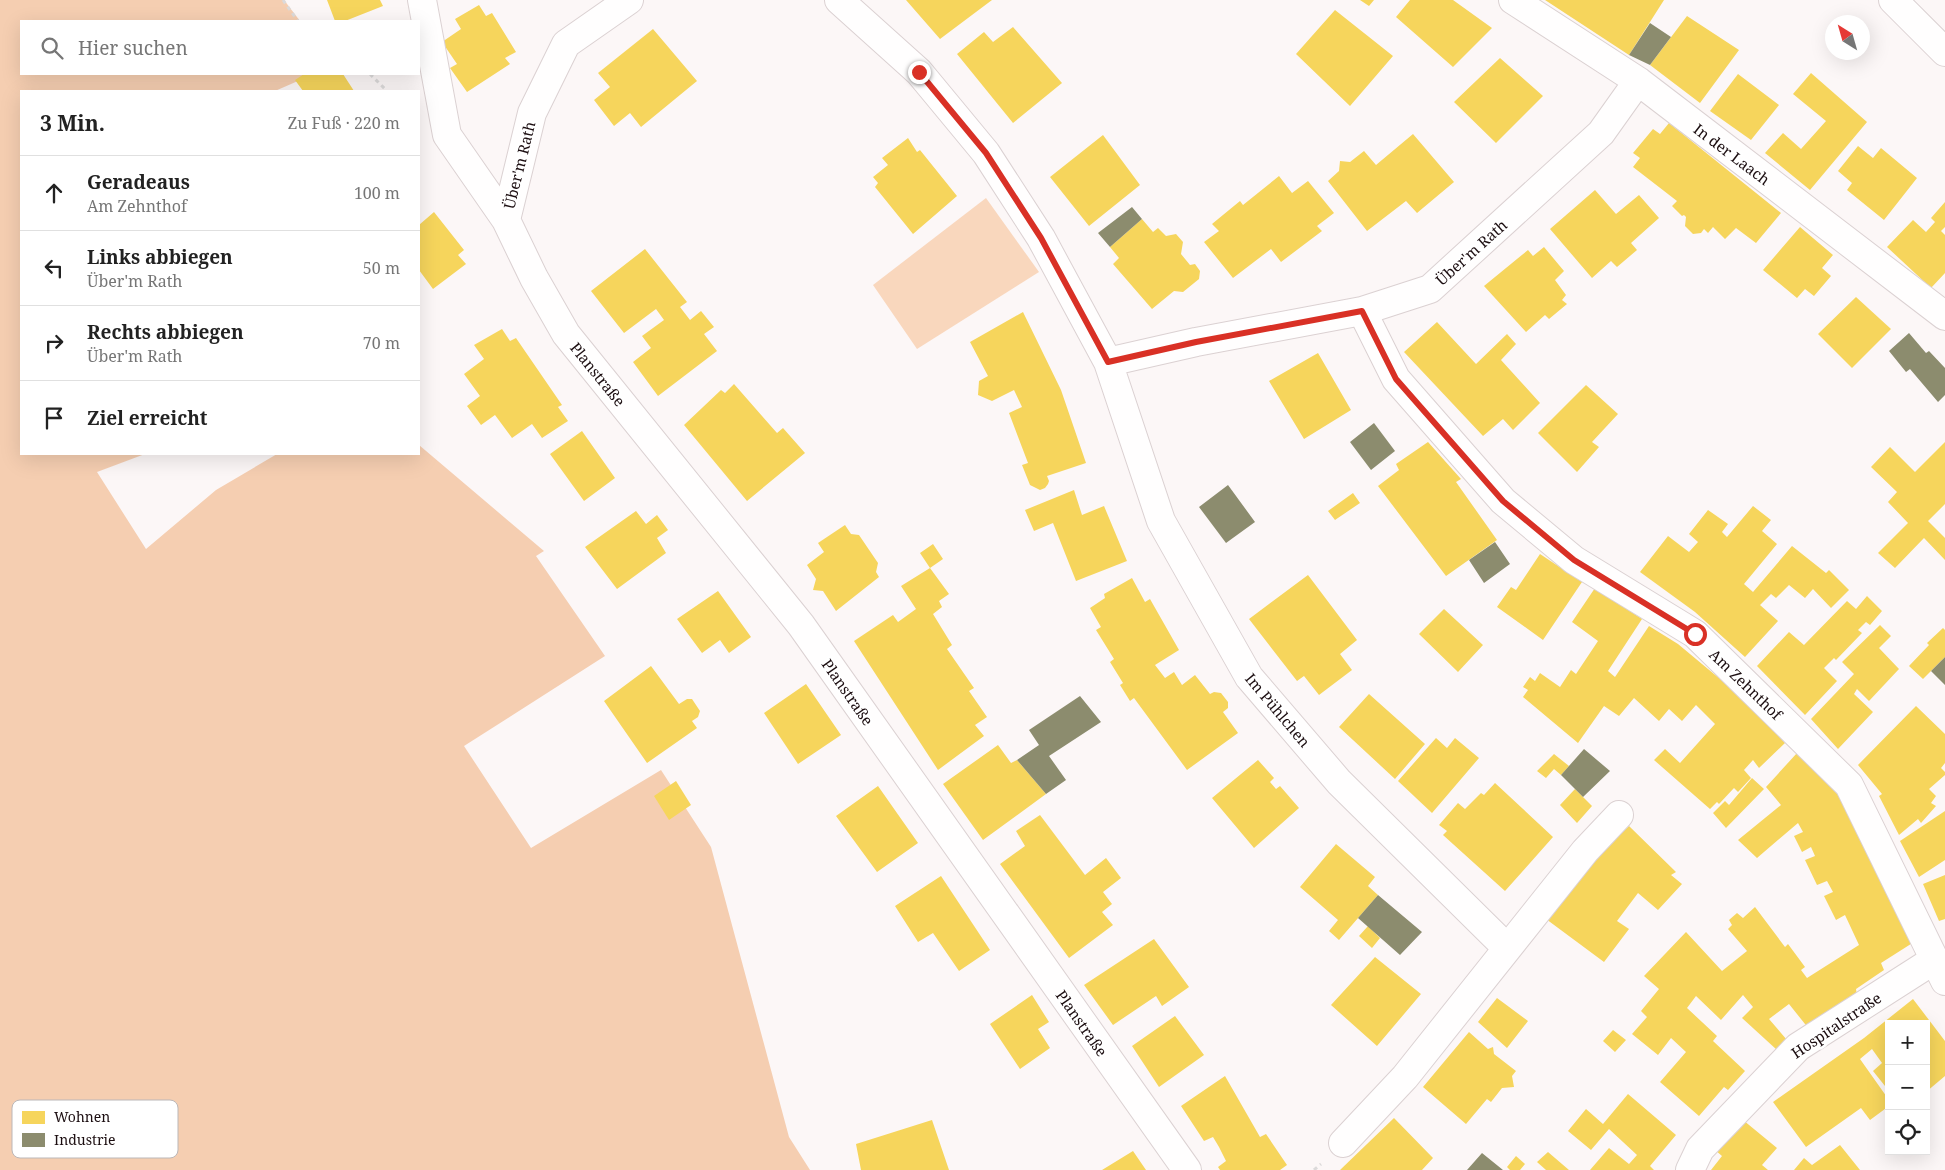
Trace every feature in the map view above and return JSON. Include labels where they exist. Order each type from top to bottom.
[{"type":"street","name":"Über'm Rath","points":[[422,0],[446,136],[506,220]]},
{"type":"street","name":"Über'm Rath","points":[[506,220],[532,112],[566,44],[628,0]]},
{"type":"street","points":[[839,0],[919,72],[986,153],[1041,238],[1108,362]]},
{"type":"street","name":"In der Laach","points":[[1513,0],[1638,81],[1945,316]]},
{"type":"street","points":[[1893,0],[1945,52]]},
{"type":"street","name":"Über'm Rath","points":[[1108,362],[1196,342],[1362,311],[1430,289],[1601,133],[1638,81]]},
{"type":"street","name":"Planstraße","points":[[506,220],[534,278],[566,334],[801,625],[1186,1170]]},
{"type":"street","name":"Am Zehnthof","points":[[1362,311],[1396,379],[1503,501],[1574,560],[1695,634],[1849,785],[1940,971]]},
{"type":"street","name":"Im Pühlchen","points":[[1108,362],[1161,520],[1249,677],[1339,782],[1507,948]]},
{"type":"street","points":[[1344,1143],[1405,1078],[1585,851],[1619,816]]},
{"type":"street","name":"Hospitalstraße","points":[[1690,1170],[1700,1149],[1798,1047],[1940,971]]},
{"type":"path","points":[[283,0],[297,20]]},
{"type":"path","points":[[371,75],[386,90]]},
{"type":"shaded area","points":[[0,0],[284,0],[299,20],[20,20],[20,75],[312,75],[277,90],[20,90],[20,455],[142,455],[97,472],[146,549],[216,490],[275,455],[420,455],[420,446],[544,551],[536,556],[605,656],[464,746],[531,848],[661,770],[711,847],[789,1137],[810,1170],[0,1170]]},
{"type":"shaded area","points":[[986,198],[1039,272],[917,349],[873,285]]},
{"type":"building: Wohnen","points":[[327,0],[380,0],[383,6],[348,20],[335,20]]},
{"type":"building: Wohnen","points":[[906,0],[992,0],[940,39]]},
{"type":"building: Wohnen","points":[[1360,0],[1374,0],[1369,6]]},
{"type":"building: Wohnen","points":[[1410,0],[1453,0],[1492,28],[1453,67],[1396,17]]},
{"type":"building: Wohnen","points":[[1545,0],[1664,0],[1629,55]]},
{"type":"building: Wohnen","points":[[479,5],[486,16],[492,13],[516,52],[505,58],[510,64],[467,92],[450,68],[457,64],[442,42],[461,29],[455,19]]},
{"type":"building: Wohnen","points":[[1335,10],[1393,56],[1350,106],[1296,54]]},
{"type":"building: Wohnen","points":[[1687,16],[1739,50],[1700,103],[1650,65]]},
{"type":"building: Wohnen","points":[[1013,27],[1062,83],[1013,123],[957,54],[984,32],[993,42]]},
{"type":"building: Wohnen","points":[[653,29],[697,81],[641,127],[630,113],[614,126],[594,100],[610,87],[598,73]]},
{"type":"building: Wohnen","points":[[1500,58],[1543,96],[1496,143],[1454,102]]},
{"type":"building: Wohnen","points":[[1811,73],[1867,122],[1810,190],[1765,153],[1783,133],[1801,149],[1826,121],[1793,94]]},
{"type":"building: Wohnen","points":[[1738,74],[1779,105],[1751,140],[1710,111]]},
{"type":"building: Wohnen","points":[[302,75],[344,75],[353,90],[302,90],[295,80]]},
{"type":"building: Wohnen","points":[[1669,123],[1781,213],[1756,243],[1736,228],[1725,239],[1713,227],[1708,233],[1704,229],[1701,233],[1693,234],[1685,226],[1686,217],[1682,216],[1672,206],[1677,201],[1633,167],[1640,158],[1633,153],[1653,129],[1660,134]]},
{"type":"building: Wohnen","points":[[1413,134],[1454,182],[1417,213],[1406,201],[1367,231],[1328,181],[1339,171],[1340,161],[1350,162],[1364,151],[1376,165]]},
{"type":"building: Wohnen","points":[[1103,135],[1140,185],[1089,226],[1050,177]]},
{"type":"building: Wohnen","points":[[908,138],[917,152],[920,150],[957,196],[913,234],[875,187],[878,183],[873,177],[888,165],[882,158]]},
{"type":"building: Wohnen","points":[[1858,146],[1873,158],[1881,148],[1917,178],[1884,220],[1847,190],[1852,183],[1838,171]]},
{"type":"building: Wohnen","points":[[1279,176],[1292,193],[1308,181],[1334,213],[1317,226],[1322,231],[1281,262],[1271,249],[1233,278],[1204,242],[1219,231],[1212,224],[1240,201],[1243,205]]},
{"type":"building: Wohnen","points":[[1595,190],[1616,214],[1639,195],[1659,218],[1631,243],[1637,250],[1617,267],[1611,261],[1592,278],[1550,229]]},
{"type":"building: Wohnen","points":[[1945,202],[1945,227],[1941,231],[1945,235],[1945,273],[1931,288],[1887,247],[1913,220],[1926,232],[1935,222],[1931,218]]},
{"type":"building: Wohnen","points":[[434,212],[464,250],[458,255],[466,264],[433,289],[420,271],[420,224]]},
{"type":"building: Wohnen","points":[[1142,219],[1153,232],[1158,228],[1166,236],[1176,234],[1183,242],[1181,254],[1190,265],[1195,264],[1200,271],[1199,279],[1183,292],[1174,291],[1152,309],[1113,264],[1119,258],[1110,247]]},
{"type":"building: Wohnen","points":[[1800,227],[1833,255],[1822,268],[1831,276],[1814,296],[1805,289],[1797,298],[1763,270]]},
{"type":"building: Wohnen","points":[[1544,247],[1564,271],[1555,280],[1566,295],[1562,300],[1567,304],[1549,319],[1545,315],[1526,332],[1484,286],[1528,250],[1533,256]]},
{"type":"building: Wohnen","points":[[645,249],[687,302],[680,307],[690,320],[701,311],[714,327],[704,334],[717,351],[658,396],[633,362],[651,348],[642,336],[664,320],[656,309],[624,333],[591,291]]},
{"type":"building: Wohnen","points":[[1856,297],[1891,329],[1852,368],[1818,334]]},
{"type":"building: Wohnen","points":[[1023,312],[1061,390],[1086,463],[1047,476],[1048,484],[1040,490],[1030,485],[1022,465],[1028,463],[1009,413],[1022,407],[1014,390],[992,401],[978,395],[979,381],[988,376],[970,342]]},
{"type":"building: Wohnen","points":[[1437,322],[1476,364],[1507,334],[1516,344],[1501,360],[1540,403],[1513,430],[1503,419],[1483,436],[1404,352]]},
{"type":"building: Wohnen","points":[[502,329],[510,341],[516,338],[562,405],[558,407],[568,421],[542,438],[532,424],[512,438],[495,415],[481,425],[467,406],[480,396],[464,374],[484,359],[474,345]]},
{"type":"building: Wohnen","points":[[1318,353],[1351,410],[1304,439],[1269,381]]},
{"type":"building: Wohnen","points":[[734,384],[777,433],[783,428],[805,453],[747,501],[684,425],[721,390],[725,393]]},
{"type":"building: Wohnen","points":[[1586,385],[1618,414],[1592,442],[1599,447],[1577,472],[1538,433]]},
{"type":"building: Wohnen","points":[[582,431],[615,478],[584,501],[550,454]]},
{"type":"building: Wohnen","points":[[1428,442],[1461,479],[1456,482],[1497,540],[1446,576],[1378,486],[1399,470],[1396,464]]},
{"type":"building: Wohnen","points":[[1945,442],[1945,504],[1928,521],[1945,538],[1945,560],[1924,538],[1895,568],[1878,553],[1908,523],[1888,502],[1897,492],[1871,467],[1890,447],[1915,472]]},
{"type":"building: Wohnen","points":[[1074,490],[1082,515],[1104,506],[1127,561],[1076,581],[1053,523],[1034,531],[1025,510]]},
{"type":"building: Wohnen","points":[[1353,493],[1360,503],[1335,520],[1328,511]]},
{"type":"building: Wohnen","points":[[1753,506],[1771,520],[1762,531],[1777,544],[1744,584],[1753,592],[1792,546],[1826,573],[1829,570],[1849,590],[1831,608],[1813,589],[1805,598],[1789,585],[1776,598],[1771,594],[1760,605],[1778,621],[1745,657],[1695,612],[1640,572],[1668,536],[1689,552],[1698,542],[1689,534],[1708,510],[1728,524],[1722,532],[1727,537]]},
{"type":"building: Wohnen","points":[[636,511],[646,524],[657,515],[668,530],[657,538],[666,553],[617,589],[585,547]]},
{"type":"building: Wohnen","points":[[845,525],[851,534],[859,535],[878,563],[876,572],[879,577],[836,611],[823,591],[813,590],[816,579],[807,565],[824,552],[818,543]]},
{"type":"building: Wohnen","points":[[933,544],[943,559],[930,568],[920,553]]},
{"type":"building: Wohnen","points":[[1540,554],[1582,582],[1543,640],[1497,607],[1511,587],[1516,590]]},
{"type":"building: Wohnen","points":[[930,568],[949,594],[939,601],[942,607],[933,614],[952,645],[947,649],[974,688],[969,691],[987,717],[975,725],[984,736],[938,770],[854,641],[893,615],[898,622],[916,609],[901,586]]},
{"type":"building: Wohnen","points":[[1308,575],[1357,640],[1340,654],[1352,670],[1319,695],[1304,676],[1297,681],[1249,619]]},
{"type":"building: Wohnen","points":[[1132,578],[1145,602],[1150,599],[1179,650],[1155,665],[1165,678],[1174,672],[1182,685],[1195,675],[1210,694],[1214,692],[1221,693],[1228,702],[1228,708],[1223,712],[1238,733],[1187,770],[1134,698],[1130,701],[1120,685],[1123,683],[1110,662],[1114,659],[1096,630],[1101,627],[1090,608],[1105,598],[1104,594]]},
{"type":"building: Wohnen","points":[[1595,588],[1642,619],[1608,671],[1615,677],[1649,626],[1678,644],[1720,679],[1761,715],[1785,743],[1759,768],[1753,760],[1744,770],[1751,778],[1738,792],[1734,788],[1719,804],[1717,802],[1710,809],[1654,760],[1665,749],[1680,763],[1715,724],[1696,705],[1682,721],[1669,709],[1659,721],[1634,698],[1619,716],[1604,706],[1578,743],[1523,697],[1528,690],[1523,687],[1530,677],[1535,681],[1540,673],[1560,687],[1571,670],[1576,674],[1598,641],[1572,622]]},
{"type":"building: Wohnen","points":[[718,591],[751,637],[729,653],[720,640],[702,653],[677,619]]},
{"type":"building: Wohnen","points":[[1867,596],[1882,611],[1870,625],[1866,622],[1858,630],[1862,633],[1836,660],[1834,658],[1824,668],[1837,681],[1805,715],[1757,666],[1789,632],[1804,645],[1847,601],[1856,609]]},
{"type":"building: Wohnen","points":[[1444,609],[1483,645],[1458,672],[1419,634]]},
{"type":"building: Wohnen","points":[[1880,625],[1891,636],[1879,648],[1899,669],[1869,701],[1857,689],[1854,694],[1873,712],[1838,749],[1811,719],[1854,674],[1842,662]]},
{"type":"building: Wohnen","points":[[1943,628],[1945,630],[1945,657],[1923,679],[1909,666],[1929,645],[1927,643]]},
{"type":"building: Wohnen","points":[[651,666],[679,704],[687,699],[692,699],[700,711],[698,717],[692,721],[697,728],[647,763],[604,701]]},
{"type":"building: Wohnen","points":[[806,684],[841,735],[798,764],[764,713]]},
{"type":"building: Wohnen","points":[[1369,694],[1425,744],[1395,779],[1339,727]]},
{"type":"building: Wohnen","points":[[1916,706],[1945,734],[1945,763],[1941,768],[1945,775],[1929,789],[1936,796],[1931,803],[1936,806],[1921,823],[1918,819],[1899,835],[1879,796],[1882,794],[1858,765]]},
{"type":"building: Wohnen","points":[[1436,738],[1447,748],[1455,738],[1479,758],[1432,813],[1398,781]]},
{"type":"building: Wohnen","points":[[998,745],[1011,763],[1017,760],[1046,794],[983,840],[943,784]]},
{"type":"building: Wohnen","points":[[1797,753],[1839,794],[1914,942],[1881,963],[1884,970],[1856,989],[1857,996],[1809,1029],[1789,1004],[1769,1019],[1787,1040],[1777,1050],[1742,1018],[1753,1007],[1743,995],[1721,1020],[1696,996],[1687,1008],[1717,1036],[1713,1041],[1745,1071],[1728,1090],[1724,1087],[1699,1116],[1660,1082],[1686,1052],[1671,1038],[1658,1055],[1632,1034],[1647,1017],[1641,1011],[1659,989],[1644,976],[1686,932],[1722,971],[1747,951],[1728,929],[1732,925],[1729,920],[1737,913],[1743,918],[1755,907],[1785,947],[1788,944],[1805,967],[1801,970],[1807,978],[1859,945],[1845,915],[1836,920],[1824,896],[1833,892],[1827,881],[1817,885],[1805,860],[1815,856],[1811,847],[1802,852],[1794,836],[1803,832],[1798,823],[1757,858],[1738,840],[1781,805],[1766,787]]},
{"type":"building: Wohnen","points":[[1554,754],[1569,766],[1561,775],[1554,769],[1546,778],[1537,771]]},
{"type":"building: Wohnen","points":[[1258,760],[1274,778],[1270,782],[1276,789],[1280,786],[1299,808],[1254,848],[1212,798]]},
{"type":"building: Wohnen","points":[[1752,778],[1764,789],[1726,828],[1713,813],[1725,801],[1729,805]]},
{"type":"building: Wohnen","points":[[676,781],[691,805],[669,820],[654,796]]},
{"type":"building: Wohnen","points":[[1495,783],[1553,837],[1505,891],[1443,835],[1447,831],[1439,825],[1458,803],[1465,809],[1481,793],[1484,795]]},
{"type":"building: Wohnen","points":[[878,786],[918,843],[877,872],[836,816]]},
{"type":"building: Wohnen","points":[[1575,789],[1592,806],[1577,823],[1560,805]]},
{"type":"building: Wohnen","points":[[1945,811],[1945,860],[1919,877],[1900,841]]},
{"type":"building: Wohnen","points":[[1040,815],[1085,875],[1106,858],[1121,878],[1103,892],[1112,904],[1102,912],[1113,925],[1069,958],[1000,864],[1025,846],[1016,831]]},
{"type":"building: Wohnen","points":[[1629,826],[1676,872],[1671,875],[1682,884],[1658,910],[1638,893],[1617,921],[1629,929],[1604,962],[1546,919],[1599,853]]},
{"type":"building: Wohnen","points":[[1336,844],[1375,877],[1368,886],[1378,895],[1339,940],[1329,931],[1338,920],[1300,887]]},
{"type":"building: Wohnen","points":[[1945,875],[1945,919],[1939,921],[1923,884]]},
{"type":"building: Wohnen","points":[[941,876],[990,950],[959,971],[933,933],[918,942],[895,906]]},
{"type":"building: Wohnen","points":[[1368,926],[1380,938],[1372,948],[1359,936]]},
{"type":"building: Wohnen","points":[[1154,939],[1189,987],[1162,1006],[1156,996],[1113,1025],[1084,985]]},
{"type":"building: Wohnen","points":[[1375,957],[1421,994],[1377,1046],[1331,1005]]},
{"type":"building: Wohnen","points":[[1032,995],[1049,1022],[1038,1029],[1050,1048],[1020,1069],[990,1024]]},
{"type":"building: Wohnen","points":[[1497,998],[1528,1021],[1507,1048],[1478,1022]]},
{"type":"building: Wohnen","points":[[1913,999],[1929,1020],[1887,1020]]},
{"type":"building: Wohnen","points":[[1175,1016],[1204,1055],[1159,1087],[1132,1046]]},
{"type":"building: Wohnen","points":[[1885,1021],[1885,1086],[1873,1071],[1882,1063],[1872,1049],[1860,1059],[1885,1094],[1885,1109],[1870,1120],[1861,1108],[1806,1147],[1773,1102]]},
{"type":"building: Wohnen","points":[[1930,1021],[1945,1041],[1945,1076],[1930,1089]]},
{"type":"building: Wohnen","points":[[1613,1030],[1626,1040],[1615,1052],[1603,1041]]},
{"type":"building: Wohnen","points":[[1469,1032],[1488,1049],[1493,1047],[1494,1054],[1516,1071],[1512,1076],[1514,1087],[1502,1088],[1491,1102],[1487,1099],[1466,1124],[1423,1087]]},
{"type":"building: Wohnen","points":[[1225,1076],[1260,1137],[1266,1134],[1287,1165],[1280,1170],[1220,1170],[1218,1167],[1226,1161],[1213,1137],[1204,1141],[1181,1106]]},
{"type":"building: Wohnen","points":[[1628,1094],[1676,1135],[1650,1166],[1654,1170],[1590,1170],[1609,1148],[1629,1164],[1637,1155],[1609,1129],[1591,1150],[1568,1131],[1586,1109],[1603,1124]]},
{"type":"building: Wohnen","points":[[1394,1118],[1433,1158],[1422,1170],[1340,1170]]},
{"type":"building: Wohnen","points":[[932,1120],[949,1170],[861,1170],[856,1144]]},
{"type":"building: Wohnen","points":[[1743,1120],[1777,1148],[1762,1165],[1768,1170],[1711,1170],[1722,1156],[1715,1150]]},
{"type":"building: Wohnen","points":[[1840,1145],[1860,1170],[1794,1170],[1804,1158],[1812,1165]]},
{"type":"building: Wohnen","points":[[1133,1151],[1146,1170],[1102,1170]]},
{"type":"building: Wohnen","points":[[1548,1152],[1569,1170],[1546,1170],[1537,1162]]},
{"type":"building: Wohnen","points":[[1516,1156],[1525,1164],[1520,1170],[1510,1170],[1507,1167]]},
{"type":"building: Industrie","points":[[1650,23],[1671,37],[1650,65],[1629,55]]},
{"type":"building: Industrie","points":[[1132,207],[1142,219],[1110,247],[1098,233]]},
{"type":"building: Industrie","points":[[1909,333],[1926,353],[1929,351],[1945,368],[1945,395],[1938,402],[1910,369],[1906,372],[1889,351]]},
{"type":"building: Industrie","points":[[1374,423],[1395,451],[1371,470],[1350,442]]},
{"type":"building: Industrie","points":[[1228,485],[1255,522],[1226,543],[1199,507]]},
{"type":"building: Industrie","points":[[1495,542],[1510,564],[1484,583],[1469,560]]},
{"type":"building: Industrie","points":[[1945,657],[1945,685],[1931,671]]},
{"type":"building: Industrie","points":[[1080,696],[1101,722],[1049,756],[1066,780],[1046,794],[1017,760],[1039,745],[1029,730]]},
{"type":"building: Industrie","points":[[1584,749],[1610,771],[1583,797],[1561,775]]},
{"type":"building: Industrie","points":[[1378,895],[1422,932],[1400,955],[1358,918]]},
{"type":"building: Industrie","points":[[1482,1153],[1503,1170],[1467,1170]]},
{"type":"route","points":[[919,72],[986,153],[1041,238],[1108,362],[1196,342],[1362,311],[1396,379],[1503,501],[1574,560],[1695,634]]}]
